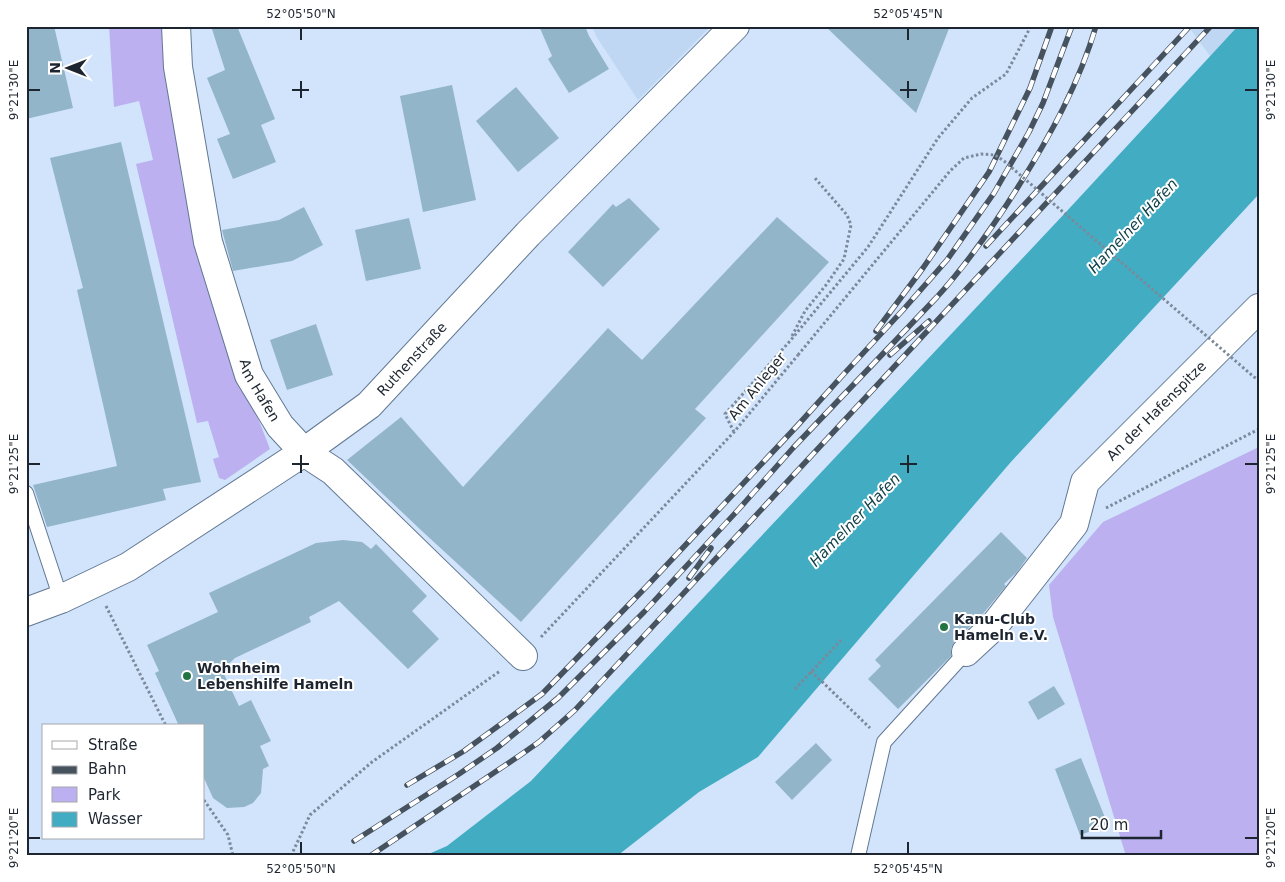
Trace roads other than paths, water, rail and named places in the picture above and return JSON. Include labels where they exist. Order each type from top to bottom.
[{"type":"street","name":"Am Hafen","points":[[176,26],[178,67],[208,242],[249,375],[280,426],[304,452],[333,471],[523,656]]},
{"type":"street","name":"Ruthenstraße","points":[[26,612],[61,599],[128,567],[304,452],[369,405],[528,234],[735,26]]},
{"type":"street","name":"An der Hafenspitze","points":[[966,652],[994,626],[1074,524],[1085,482],[1259,308]]},
{"type":"lane","points":[[26,493],[61,599]]},
{"type":"lane","points":[[858,856],[884,742],[966,652]]},
{"type":"water","name":"Hamelner Hafen","points":[[1238,26],[1259,26],[1259,194],[1010,463],[758,757],[699,792],[617,856],[424,856],[447,846],[531,781],[1066,212]]},
{"type":"railway","points":[[876,331],[923,268],[989,172],[1030,88],[1052,26]]},
{"type":"railway","points":[[407,785],[464,751],[542,694],[647,586],[798,425],[947,260],[994,193],[1029,132],[1043,103],[1072,26]]},
{"type":"railway","points":[[354,841],[497,748],[558,698],[644,612],[793,448],[937,297],[990,230],[1041,148],[1063,109],[1081,68],[1096,26]]},
{"type":"railway","points":[[986,246],[1190,26]]},
{"type":"railway","points":[[370,856],[539,742],[575,710],[1211,26]]},
{"type":"railway","points":[[890,355],[929,321]]},
{"type":"railway","points":[[689,578],[711,548]]},
{"type":"place","name":"Kanu-Club Hameln e.V.","points":[[944,627]]},
{"type":"place","name":"Wohnheim Lebenshilfe Hameln","points":[[187,676]]}]
